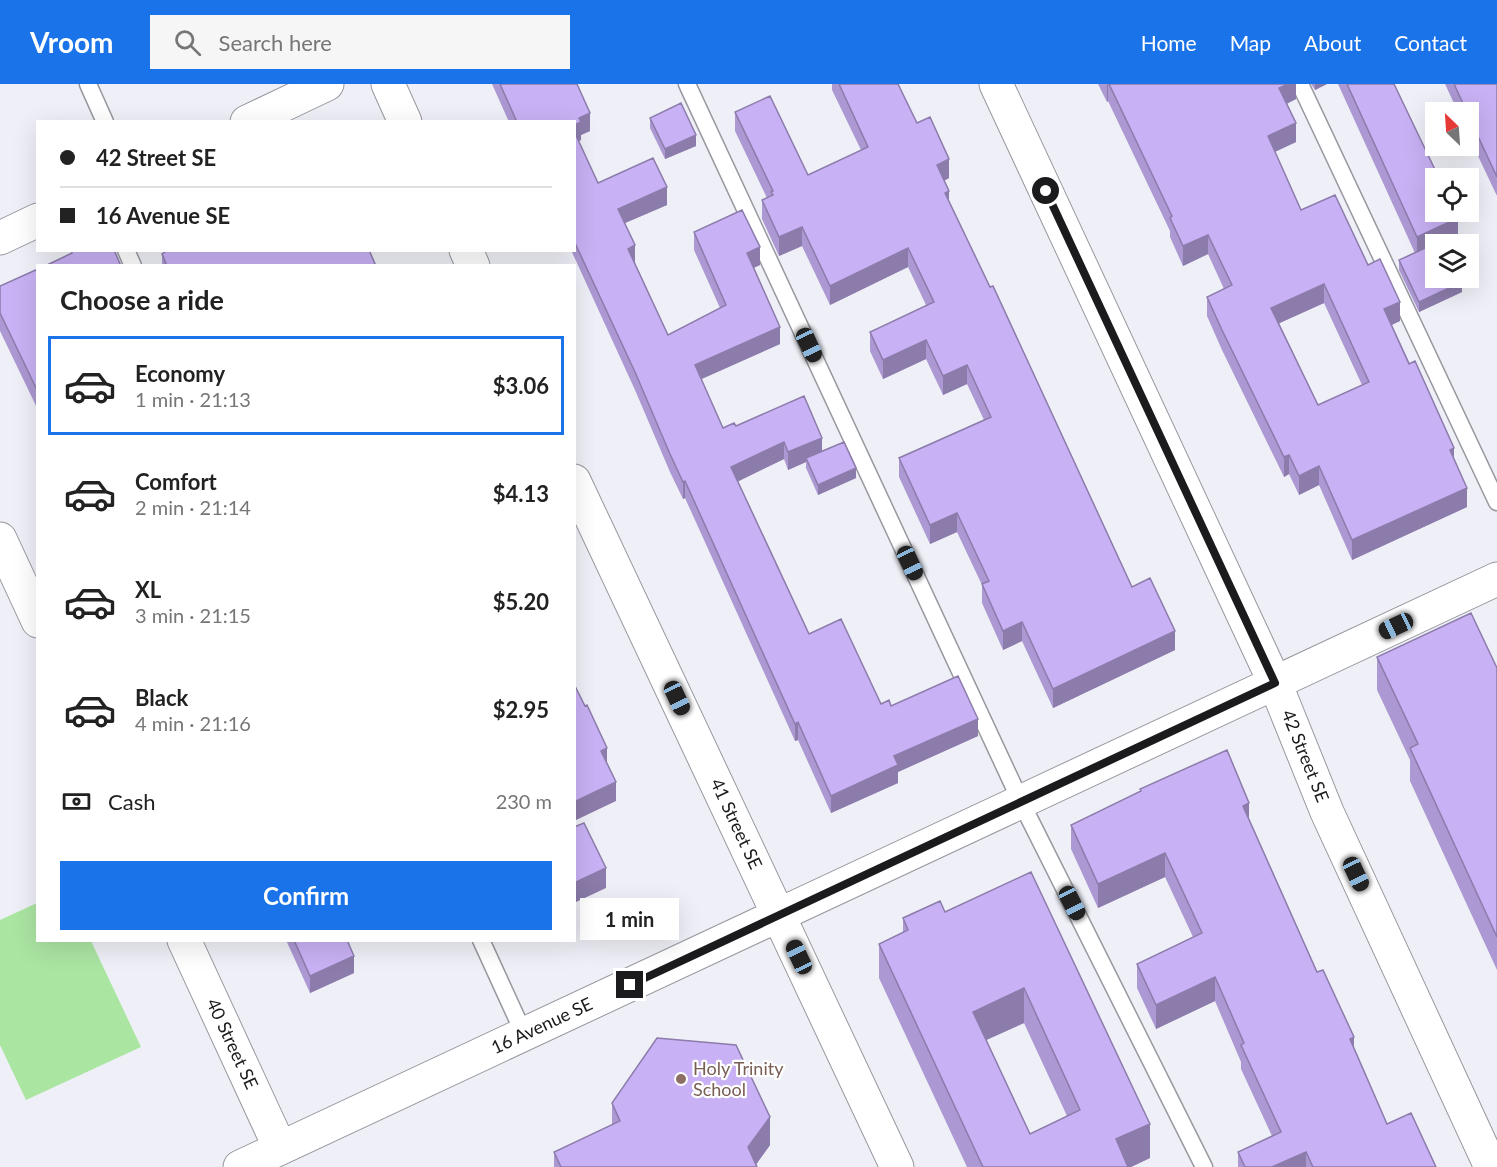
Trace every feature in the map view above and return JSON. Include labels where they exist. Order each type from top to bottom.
[{"type":"street","points":[[251,120],[327,84]]},
{"type":"street","points":[[388,84],[404,120]]},
{"type":"street","name":"42 Street SE","points":[[996,84],[1275,683],[1327,812],[1491,1167]]},
{"type":"street","points":[[0,237],[36,221]]},
{"type":"street","name":"41 Street SE","points":[[576,485],[897,1167]]},
{"type":"street","points":[[0,539],[36,617]]},
{"type":"street","name":"16 Avenue SE","points":[[240,1167],[1497,579]]},
{"type":"street","name":"40 Street SE","points":[[185,942],[280,1148]]},
{"type":"lane","points":[[88,84],[104,120]]},
{"type":"lane","points":[[687,84],[1021,802],[1204,1167]]},
{"type":"lane","points":[[1300,84],[1497,502]]},
{"type":"lane","points":[[482,942],[524,1034]]},
{"type":"green space","points":[[36,903],[36,942],[91,942],[141,1047],[26,1100],[0,1045],[0,920]]},
{"type":"building","points":[[500,84],[577,84],[590,113],[579,118],[581,122],[576,124],[576,120],[516,120]]},
{"type":"building","points":[[839,84],[898,84],[917,123],[930,117],[949,159],[937,165],[949,191],[945,193],[990,287],[993,286],[1132,587],[1150,578],[1175,631],[1053,689],[1022,622],[1003,631],[982,584],[989,581],[957,513],[930,525],[899,458],[991,417],[967,365],[943,376],[926,340],[883,360],[870,332],[934,302],[908,248],[830,286],[802,227],[779,237],[762,200],[773,195],[771,192],[773,191],[735,112],[770,96],[808,175],[868,147]]},
{"type":"building","points":[[1109,84],[1288,84],[1279,88],[1296,123],[1268,136],[1301,210],[1335,195],[1368,265],[1380,259],[1400,302],[1384,309],[1409,364],[1415,361],[1454,448],[1450,450],[1467,488],[1352,540],[1319,466],[1299,476],[1289,455],[1284,457],[1222,330],[1207,297],[1232,285],[1208,235],[1183,246],[1170,218],[1172,216]],"holes":[[[1324,284],[1369,382],[1318,405],[1271,308]]]},
{"type":"building","points":[[1347,84],[1394,84],[1425,149],[1425,156],[1428,156],[1434,168],[1425,168],[1425,222],[1449,222],[1417,237]]},
{"type":"building","points":[[1454,84],[1497,84],[1497,177],[1479,139],[1479,102],[1462,102]]},
{"type":"building","points":[[681,103],[696,135],[665,149],[650,118]]},
{"type":"building","points":[[576,135],[598,183],[653,158],[667,187],[618,209],[635,245],[628,249],[668,335],[726,305],[694,232],[742,210],[760,247],[747,253],[780,327],[695,365],[723,428],[734,423],[736,426],[804,396],[822,438],[788,452],[784,442],[731,467],[809,634],[841,619],[881,704],[889,700],[891,706],[958,676],[978,719],[894,756],[898,765],[831,796],[798,722],[795,724],[685,481],[683,482],[670,454],[576,245]]},
{"type":"building","points":[[1425,248],[1425,288],[1449,288],[1419,302],[1399,260]]},
{"type":"building","points":[[115,252],[120,264],[49,264],[72,253]]},
{"type":"building","points":[[165,252],[370,252],[375,264],[166,264],[162,254]]},
{"type":"building","points":[[36,270],[36,388],[0,313],[0,286]]},
{"type":"building","points":[[844,442],[856,468],[818,485],[806,458]]},
{"type":"building","points":[[1471,613],[1497,668],[1497,937],[1410,748],[1418,744],[1377,657]]},
{"type":"building","points":[[576,688],[585,706],[587,705],[607,748],[601,751],[616,782],[576,801]]},
{"type":"building","points":[[1227,750],[1249,803],[1243,806],[1317,972],[1323,970],[1354,1037],[1350,1039],[1387,1124],[1411,1113],[1436,1167],[1313,1167],[1306,1152],[1272,1167],[1245,1167],[1238,1152],[1281,1132],[1241,1045],[1244,1043],[1215,977],[1156,1005],[1137,964],[1202,933],[1165,853],[1098,884],[1071,825],[1141,791],[1140,789]]},
{"type":"building","points":[[584,823],[606,868],[576,882],[576,826]]},
{"type":"building","points":[[1031,872],[1150,1124],[1116,1139],[1128,1167],[983,1167],[879,944],[908,930],[903,918],[940,901],[945,912]],"holes":[[[1024,988],[1080,1110],[1030,1134],[973,1012]]]},
{"type":"building","points":[[295,942],[348,942],[354,956],[310,976]]},
{"type":"building","points":[[657,1038],[736,1045],[770,1117],[748,1147],[757,1167],[561,1167],[554,1152],[620,1121],[612,1103]]},
{"type":"place","name":"Holy Trinity School","points":[[681,1079]]},
{"type":"route","points":[[630,985],[1275,683],[1046,191]]}]
